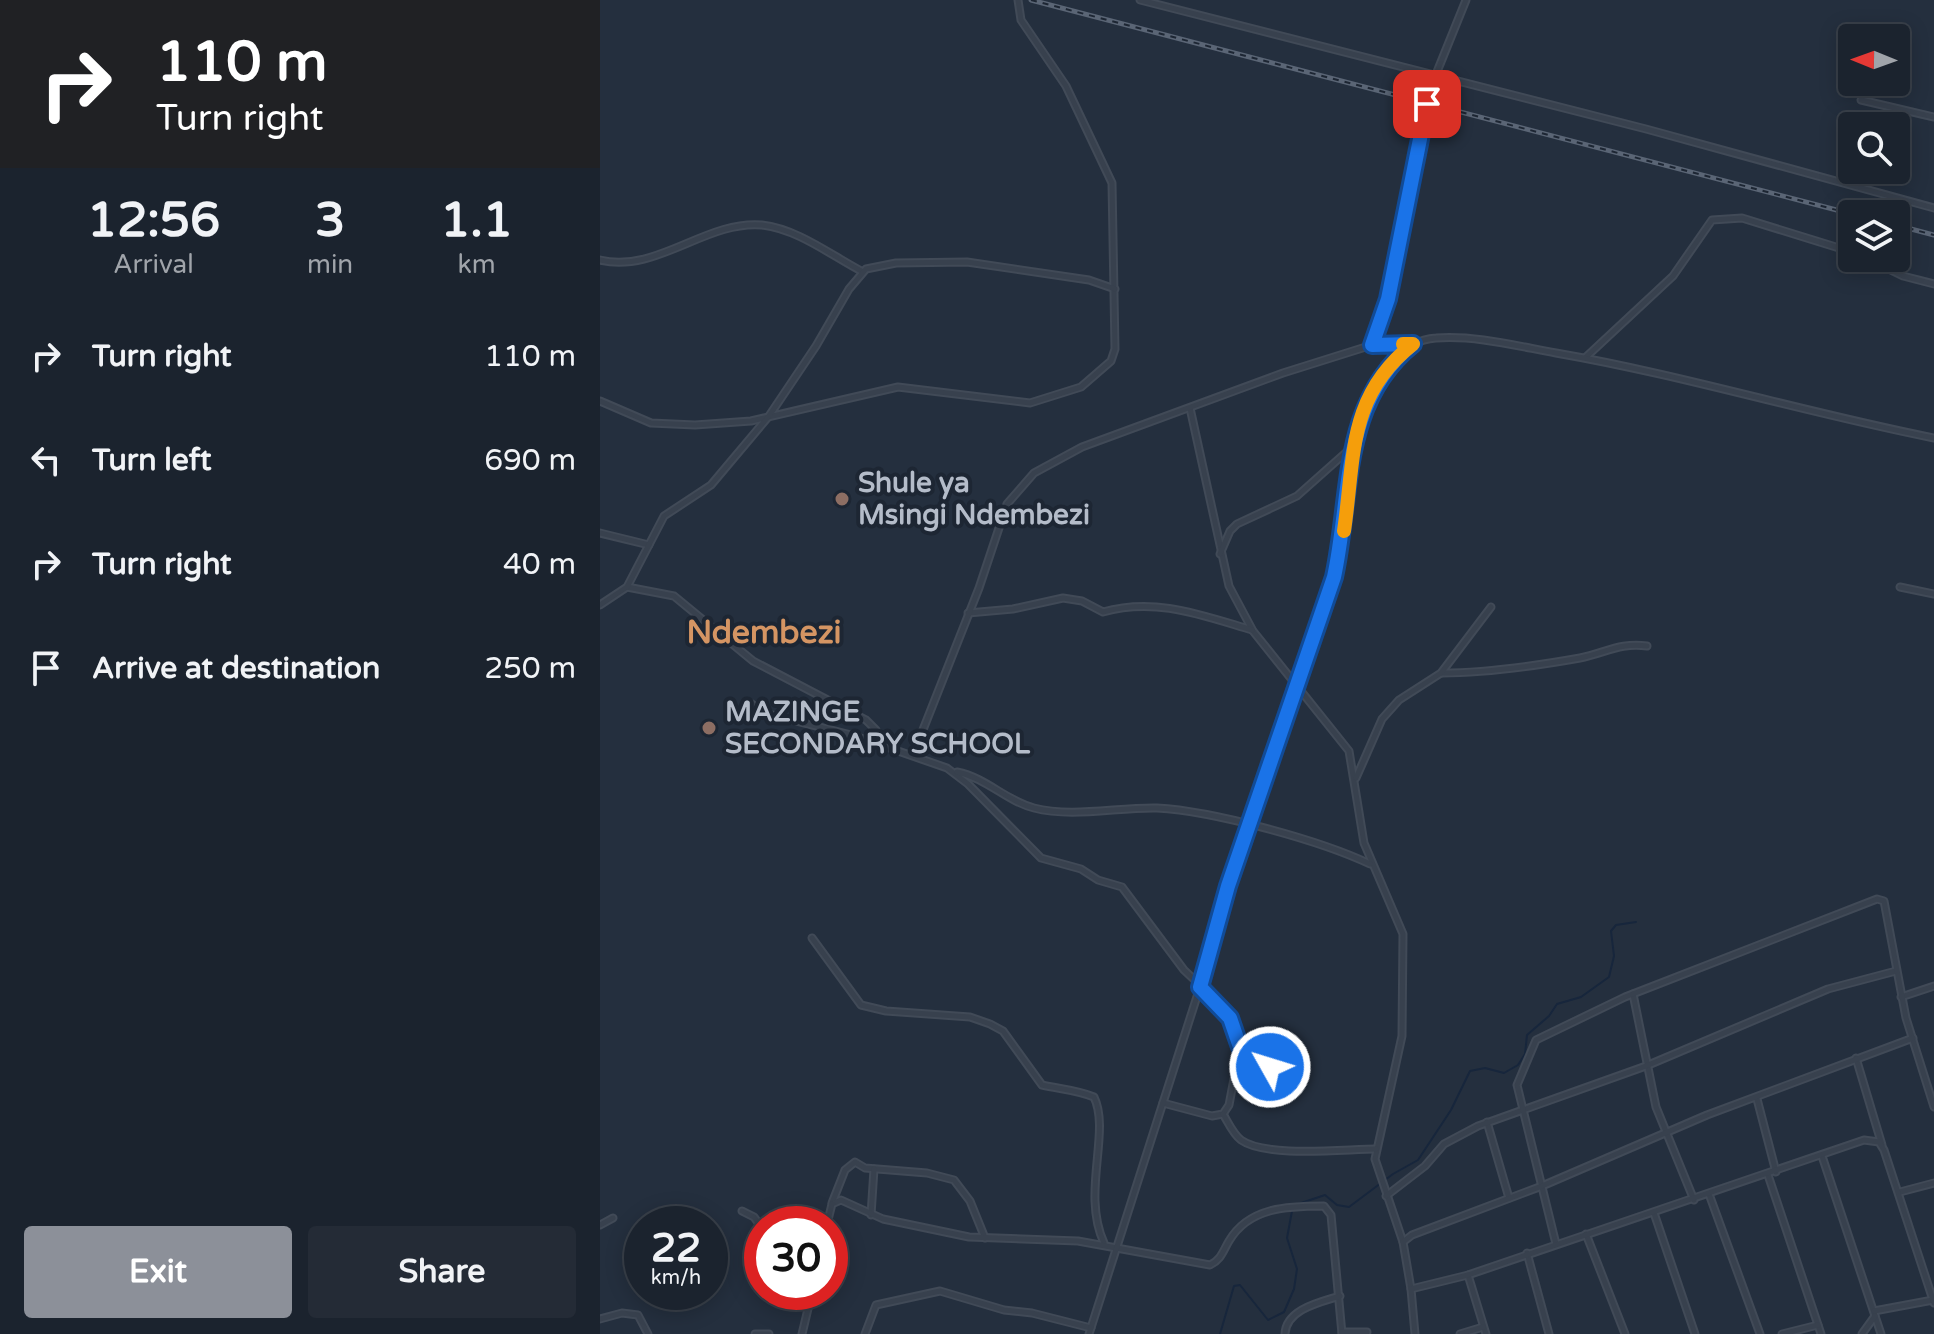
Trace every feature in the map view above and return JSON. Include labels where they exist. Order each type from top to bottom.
[{"type":"street","points":[[600,401],[658,425],[724,425],[898,387],[1017,404],[1069,393],[1098,375],[1114,355],[1112,183],[1066,86],[1021,20],[1018,0]]},
{"type":"street","points":[[1140,0],[1435,78],[1646,129],[1934,208]]},
{"type":"street","points":[[1372,345],[1388,299],[1403,213],[1435,78],[1466,0]]},
{"type":"street","points":[[1861,100],[1934,117]]},
{"type":"street","points":[[1586,357],[1673,276],[1712,220],[1742,218],[1838,248]]},
{"type":"street","points":[[600,260],[641,259],[733,227],[762,225],[811,244],[863,272]]},
{"type":"street","points":[[600,605],[627,587],[664,516],[711,485],[769,416],[863,272],[896,263],[967,262],[1089,280],[1115,289]]},
{"type":"street","points":[[1895,272],[1934,284]]},
{"type":"street","points":[[913,755],[1007,504],[1034,473],[1082,447],[1283,373],[1372,345],[1413,344],[1438,338],[1455,338],[1586,357],[1934,438]]},
{"type":"street","points":[[865,1334],[872,1310],[877,1304],[940,1291],[1004,1310],[1032,1313],[1090,1331],[1200,987],[1218,915],[1334,577],[1347,513],[1352,447],[1374,387],[1389,365],[1413,344]]},
{"type":"street","points":[[600,408],[610,406]]},
{"type":"street","points":[[1190,408],[1229,586],[1253,631],[1344,743],[1356,778],[1361,829],[1371,865],[1400,924],[1404,943],[1402,1036],[1376,1149],[1376,1168],[1403,1242],[1415,1334]]},
{"type":"street","points":[[1220,555],[1230,531],[1237,524],[1297,496],[1352,447]]},
{"type":"street","points":[[600,533],[650,545]]},
{"type":"street","points":[[627,587],[675,597],[753,661],[866,720],[876,730],[882,746]]},
{"type":"street","points":[[1900,587],[1934,594]]},
{"type":"street","points":[[968,613],[1013,609],[1063,598],[1082,601],[1103,612],[1132,604],[1154,605],[1253,631]]},
{"type":"street","points":[[1356,778],[1375,732],[1391,707],[1441,673],[1491,607]]},
{"type":"street","points":[[1441,673],[1490,672],[1584,657],[1622,644],[1647,646]]},
{"type":"street","points":[[752,704],[761,712],[913,755],[955,772],[978,777],[1034,808],[1163,809],[1248,826],[1339,852],[1371,865]]},
{"type":"street","points":[[955,772],[1041,858],[1081,869],[1098,880],[1122,887],[1200,987],[1230,1018],[1240,1047],[1230,1101],[1223,1114]]},
{"type":"street","points":[[1556,1244],[1518,1078],[1536,1040],[1633,994],[1880,899],[1884,901],[1901,997],[1934,1107]]},
{"type":"street","points":[[812,938],[861,1005],[886,1011],[970,1017],[990,1024],[1003,1031],[1027,1069],[1042,1085],[1062,1086],[1072,1093],[1094,1097],[1098,1117],[1095,1212],[1105,1244]]},
{"type":"street","points":[[1386,1196],[1425,1166],[1444,1144],[1487,1122],[1646,1066],[1816,993],[1896,971]]},
{"type":"street","points":[[1901,997],[1934,986]]},
{"type":"street","points":[[1633,994],[1646,1066],[1666,1133],[1694,1200]]},
{"type":"street","points":[[1403,1242],[1420,1231],[1542,1186],[1666,1133],[1913,1038]]},
{"type":"street","points":[[1240,1047],[1276,1073],[1287,1100]]},
{"type":"street","points":[[1856,1058],[1934,1302],[1875,1313],[1862,1334]]},
{"type":"street","points":[[1757,1099],[1776,1172]]},
{"type":"street","points":[[1163,1103],[1212,1116],[1223,1114]]},
{"type":"street","points":[[1223,1114],[1237,1137],[1259,1146],[1305,1151],[1376,1149]]},
{"type":"street","points":[[1487,1122],[1509,1198]]},
{"type":"street","points":[[1411,1289],[1468,1275],[1864,1140],[1882,1145]]},
{"type":"street","points":[[1822,1156],[1881,1334]]},
{"type":"street","points":[[831,1206],[845,1170],[853,1162],[874,1169],[927,1173],[954,1180],[970,1201],[985,1238]]},
{"type":"street","points":[[871,1215],[874,1169]]},
{"type":"street","points":[[1768,1175],[1821,1334]]},
{"type":"street","points":[[1900,1192],[1934,1183]]},
{"type":"street","points":[[1709,1194],[1760,1334]]},
{"type":"street","points":[[832,1203],[842,1200],[871,1215],[985,1238],[1105,1244],[1212,1264],[1239,1227],[1258,1213],[1324,1206],[1331,1215],[1342,1333],[1367,1332]]},
{"type":"street","points":[[1654,1213],[1695,1334]]},
{"type":"street","points":[[600,1225],[613,1218]]},
{"type":"street","points":[[1586,1234],[1625,1334]]},
{"type":"street","points":[[1527,1253],[1549,1334]]},
{"type":"street","points":[[1468,1275],[1486,1334]]},
{"type":"street","points":[[1285,1334],[1287,1323],[1303,1310],[1340,1296]]},
{"type":"street","points":[[802,1334],[808,1310]]},
{"type":"street","points":[[600,1319],[624,1313],[639,1315],[648,1334]]},
{"type":"street","points":[[1782,1334],[1818,1325]]},
{"type":"street","points":[[1460,1334],[1483,1327]]},
{"type":"street","points":[[755,1334],[769,1334]]},
{"type":"waterway","points":[[1295,1205],[1325,1195],[1337,1205],[1349,1207],[1393,1174],[1418,1160],[1451,1110],[1470,1071],[1485,1068],[1504,1073],[1518,1065],[1525,1054],[1527,1035],[1549,1016],[1557,1004],[1581,997],[1609,977],[1614,956],[1611,931],[1616,925],[1636,922]]},
{"type":"waterway","points":[[1220,1334],[1234,1286],[1240,1285],[1268,1320],[1284,1312],[1294,1289],[1297,1269],[1287,1238],[1292,1211]]},
{"type":"railway","points":[[1031,0],[1838,210]]},
{"type":"railway","points":[[1910,229],[1934,235]]},
{"type":"slow traffic","points":[[1344,531],[1356,428],[1374,387],[1389,365],[1413,344],[1403,344]]},
{"type":"place","name":"Shule ya Msingi Ndembezi","points":[[842,499]]},
{"type":"place","name":"MAZINGE SECONDARY SCHOOL","points":[[709,728]]},
{"type":"district","name":"Ndembezi","points":[[764,633]]},
{"type":"route","points":[[1270,1067],[1240,1047],[1230,1018],[1216,1000],[1200,987],[1218,915],[1334,577],[1344,534],[1356,428],[1374,387],[1389,365],[1413,344],[1372,345],[1388,299],[1397,241],[1427,104]]}]
